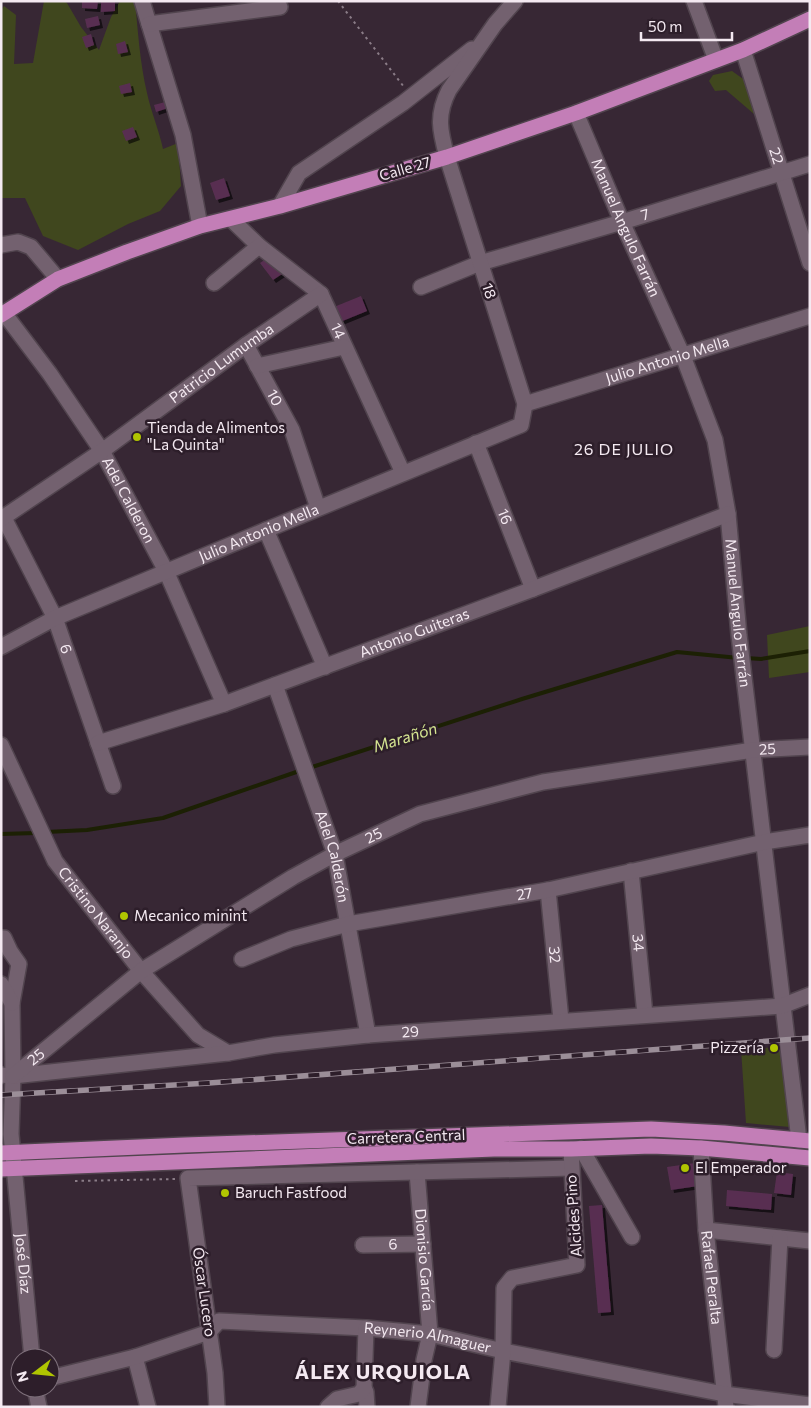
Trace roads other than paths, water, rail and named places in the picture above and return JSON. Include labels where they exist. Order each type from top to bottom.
[{"type":"main road","name":"Calle 27","points":[[3,314],[58,280],[127,252],[200,226],[280,206],[447,157],[576,113],[743,50],[810,19]]},
{"type":"main road","name":"Carretera Central","points":[[7,1153],[204,1144],[651,1129],[804,1140]]},
{"type":"main road","name":"Carretera Central","points":[[7,1169],[494,1149],[576,1149],[651,1146],[701,1148],[810,1158]]},
{"type":"street","points":[[142,1],[182,135],[200,226]]},
{"type":"street","points":[[280,206],[299,173],[411,96],[484,38],[515,1]]},
{"type":"street","points":[[694,1],[716,60]]},
{"type":"street","points":[[149,24],[280,7]]},
{"type":"street","name":"18","points":[[484,38],[445,97],[440,120],[441,134],[525,404],[521,425]]},
{"type":"street","name":"22","points":[[743,50],[782,173],[806,239],[810,263]]},
{"type":"street","name":"Manuel Angulo Farrán","points":[[576,113],[622,222],[683,356],[715,440],[728,514],[739,635],[782,1006],[804,1140]]},
{"type":"street","name":"7","points":[[421,287],[480,262],[622,222],[810,164]]},
{"type":"street","name":"14","points":[[231,219],[259,246],[321,294],[403,473]]},
{"type":"street","points":[[1,245],[18,242],[31,247],[58,280]]},
{"type":"street","points":[[214,283],[259,246]]},
{"type":"street","name":"Patricio Lumumba","points":[[3,518],[102,451],[246,345],[321,294]]},
{"type":"street","name":"Adel Calderon","points":[[3,314],[50,374],[102,451],[166,571],[224,704]]},
{"type":"street","name":"Julio Antonio Mella","points":[[525,404],[810,316]]},
{"type":"street","name":"10","points":[[246,345],[292,430],[318,508]]},
{"type":"street","points":[[257,366],[344,347]]},
{"type":"street","name":"Julio Antonio Mella","points":[[1,648],[55,618],[521,425]]},
{"type":"street","name":"16","points":[[476,443],[534,589]]},
{"type":"street","name":"Antonio Guiteras","points":[[98,743],[224,704],[534,589],[728,514]]},
{"type":"street","name":"6","points":[[3,518],[55,618],[113,786]]},
{"type":"street","points":[[266,530],[325,667]]},
{"type":"street","name":"Adel Calderón","points":[[276,685],[335,854],[368,1035]]},
{"type":"street","name":"Cristino Naranjo","points":[[1,745],[54,861],[141,971],[198,1036],[228,1053]]},
{"type":"street","name":"25","points":[[7,1075],[141,971],[293,877],[335,854],[420,814],[543,782],[752,750],[810,747]]},
{"type":"street","name":"27","points":[[242,959],[292,939],[348,924],[548,890],[764,842],[810,835]]},
{"type":"street","name":"34","points":[[631,872],[645,1015]]},
{"type":"street","name":"32","points":[[548,890],[561,1020]]},
{"type":"street","name":"José Díaz","points":[[1,938],[4,938],[19,964],[12,1003],[7,1075],[10,1134],[7,1169],[31,1348]]},
{"type":"street","points":[[1,984],[12,1003]]},
{"type":"street","name":"29","points":[[7,1075],[228,1053],[274,1045],[368,1035],[782,1006],[810,995]]},
{"type":"street","name":"Rafael Peralta","points":[[701,1148],[706,1230],[725,1400]]},
{"type":"street","points":[[576,1149],[632,1237]]},
{"type":"street","name":"Alcides Pino","points":[[498,1407],[503,1350],[504,1288],[512,1278],[578,1266],[571,1168],[576,1149]]},
{"type":"street","points":[[417,1172],[571,1168]]},
{"type":"street","name":"Óscar Lucero","points":[[217,1407],[215,1373],[188,1178],[417,1172]]},
{"type":"street","name":"Dionisio García","points":[[417,1172],[430,1334],[424,1360],[418,1407]]},
{"type":"street","points":[[706,1230],[810,1241]]},
{"type":"street","points":[[774,1350],[780,1238]]},
{"type":"street","name":"6","points":[[363,1245],[422,1244]]},
{"type":"street","name":"Reynerio Almaguer","points":[[60,1376],[135,1357],[209,1332],[220,1321],[366,1328],[430,1334],[725,1400],[810,1405]]},
{"type":"street","points":[[366,1328],[364,1388],[367,1407]]},
{"type":"street","points":[[135,1357],[148,1407]]},
{"type":"street","points":[[328,1407],[337,1399],[359,1394],[364,1388]]},
{"type":"street","points":[[24,1407],[36,1398]]},
{"type":"waterway","name":"Marañón","points":[[746,658],[761,659],[810,651]]},
{"type":"waterway","name":"Marañón","points":[[309,768],[522,699],[677,652],[739,658]]},
{"type":"waterway","name":"Marañón","points":[[46,832],[87,830],[163,818],[302,770]]},
{"type":"waterway","name":"Marañón","points":[[1,834],[36,833]]},
{"type":"railway","points":[[1,1095],[209,1083],[810,1038]]},
{"type":"place","name":"Tienda de Alimentos \"La Quinta\"","points":[[137,437]]},
{"type":"place","name":"Mecanico minint","points":[[124,916]]},
{"type":"place","name":"Pizzería","points":[[774,1048]]},
{"type":"place","name":"El Emperador","points":[[685,1168]]},
{"type":"place","name":"Baruch Fastfood","points":[[225,1193]]},
{"type":"district","name":"26 DE JULIO","points":[[624,449]]},
{"type":"district","name":"ÁLEX URQUIOLA","points":[[383,1372]]}]
